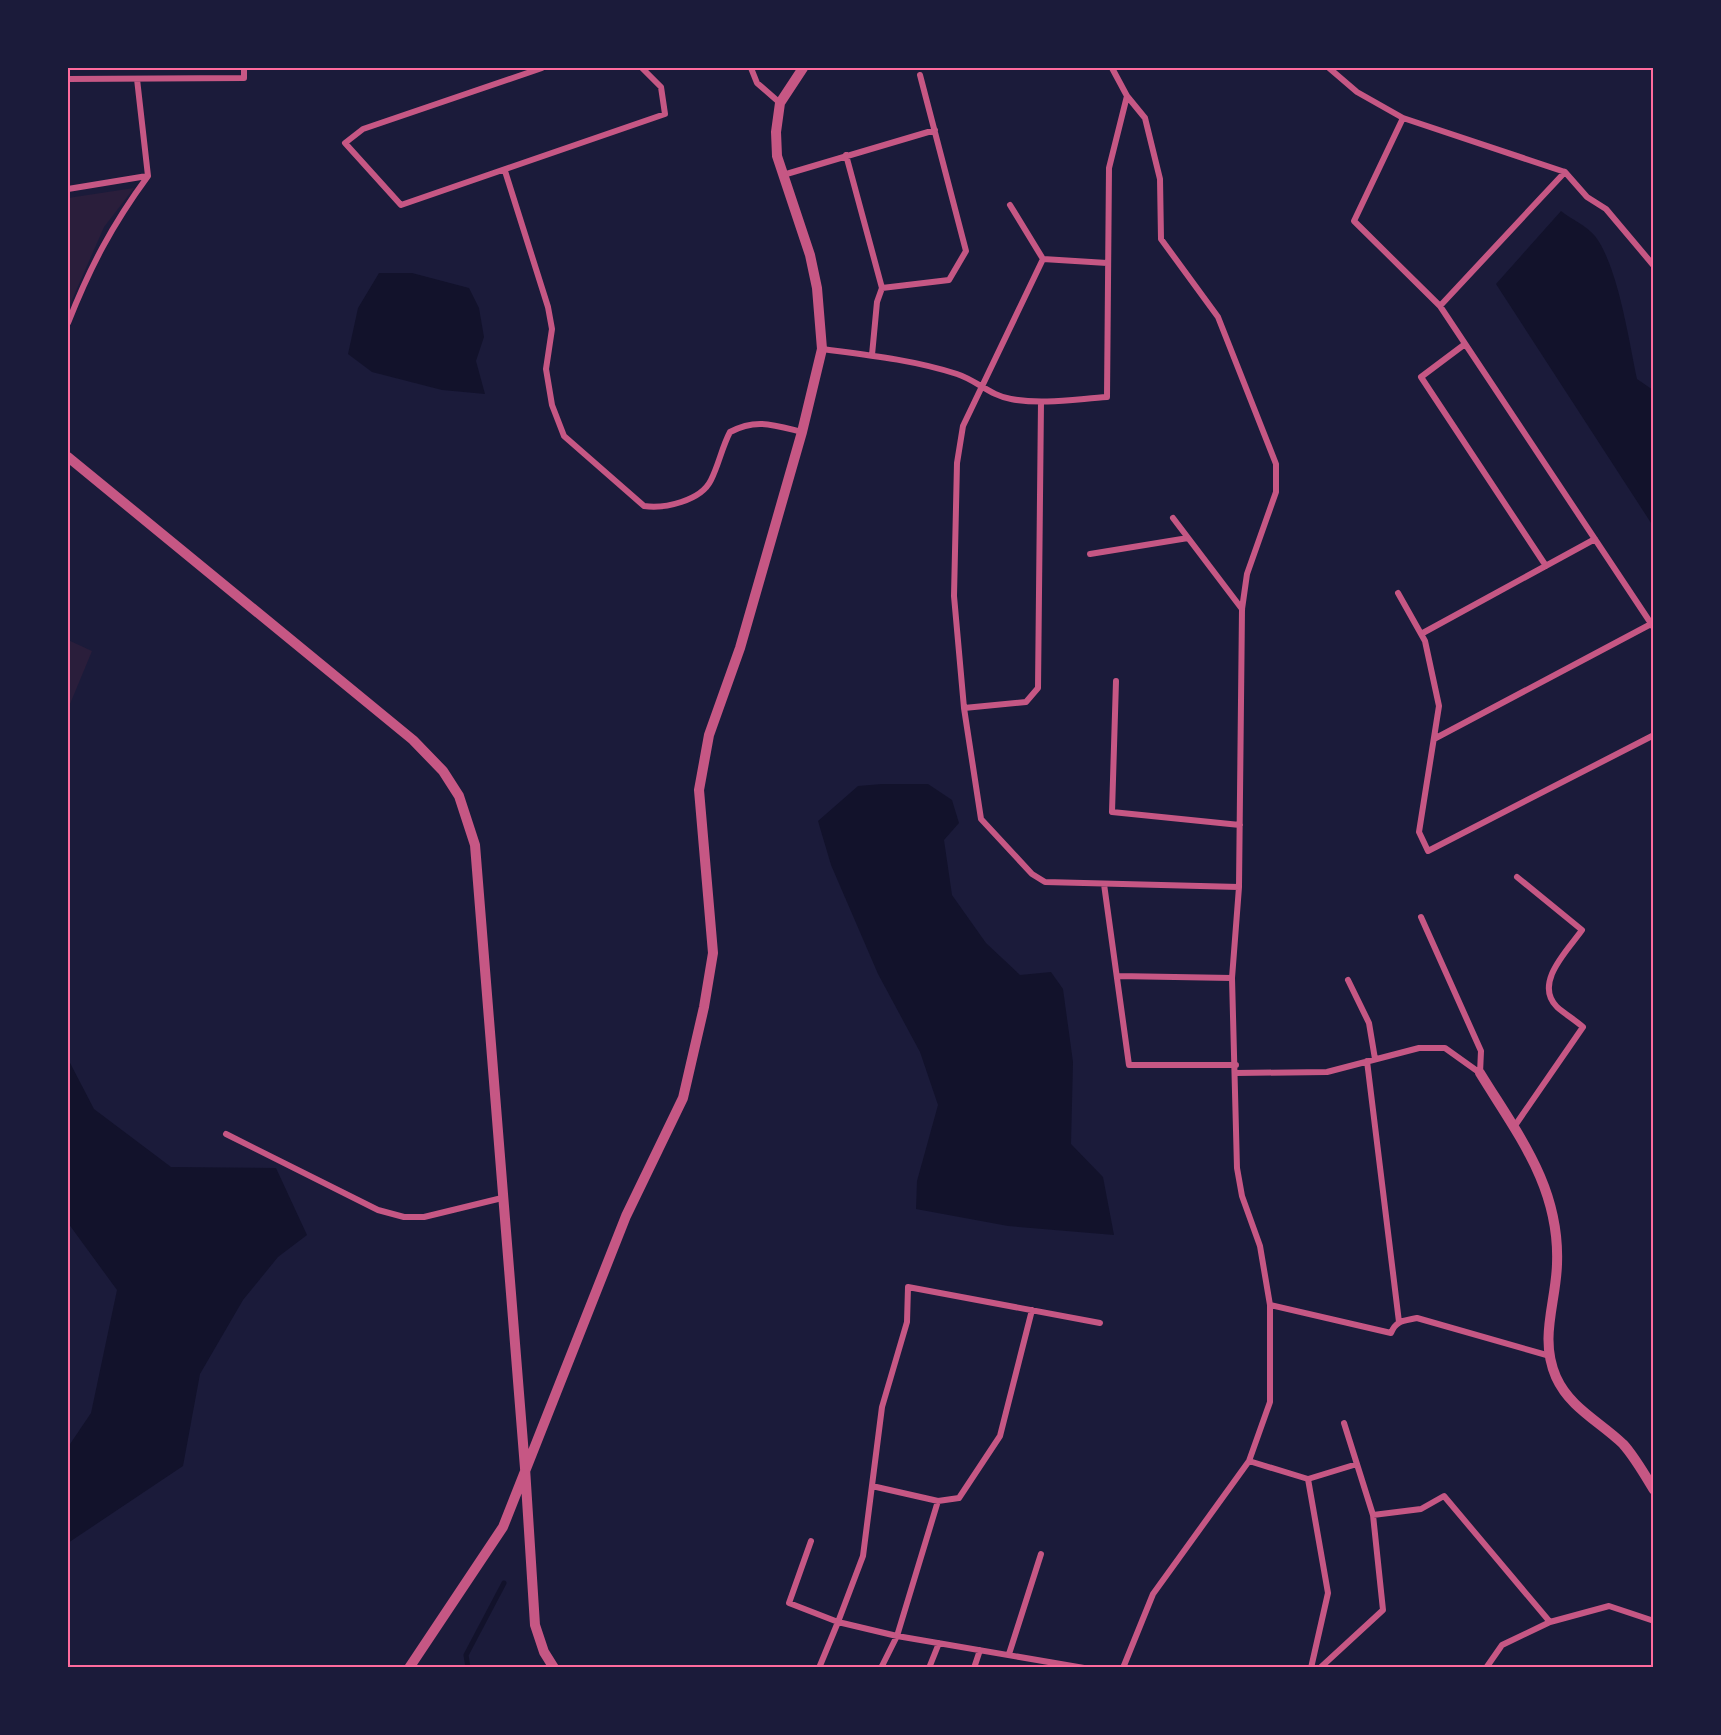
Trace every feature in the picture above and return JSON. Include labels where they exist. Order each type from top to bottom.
[{"type":"street","points":[[68,79],[244,78],[244,68]]},
{"type":"street","points":[[519,68],[521,75]]},
{"type":"street","points":[[542,68],[363,129],[345,143],[401,205],[665,114],[661,87],[642,68]]},
{"type":"street","points":[[751,68],[757,83],[780,103]]},
{"type":"street","points":[[409,1668],[503,1527],[626,1216],[683,1098],[704,1007],[713,953],[699,790],[709,735],[740,648],[802,432],[822,349],[818,288],[810,255],[777,156],[776,132],[780,103],[803,68]]},
{"type":"street","points":[[1112,68],[1127,96],[1145,118],[1160,179],[1161,239],[1218,317],[1276,464],[1276,492],[1247,574],[1242,609],[1239,887],[1232,978],[1237,1168],[1242,1196],[1260,1246],[1270,1305],[1270,1402],[1249,1461],[1153,1594],[1123,1668]]},
{"type":"street","points":[[1329,68],[1357,92],[1403,118],[1565,172],[1587,197],[1606,209],[1653,266]]},
{"type":"street","points":[[882,288],[949,280],[966,251],[920,75]]},
{"type":"street","points":[[68,323],[90,266],[123,210],[148,176],[137,79]]},
{"type":"street","points":[[822,349],[932,366],[961,375],[981,388],[1009,399],[1041,402],[1107,398],[1109,168],[1127,96]]},
{"type":"street","points":[[1403,118],[1354,220],[1440,306],[1652,626],[1434,739]]},
{"type":"street","points":[[782,176],[934,130]]},
{"type":"street","points":[[846,155],[882,288],[877,302],[872,355]]},
{"type":"street","points":[[505,171],[548,307],[552,329],[546,369],[552,405],[564,436],[582,452],[644,506],[657,508],[677,503],[701,492],[710,482],[730,432],[746,423],[769,423],[802,432]]},
{"type":"street","points":[[1440,306],[1565,172]]},
{"type":"street","points":[[68,189],[148,176]]},
{"type":"street","points":[[1010,205],[1043,259]]},
{"type":"street","points":[[1043,259],[1107,263]]},
{"type":"street","points":[[1043,259],[963,426],[957,464],[954,596],[963,708],[981,819],[1032,874],[1045,882],[1239,887]]},
{"type":"street","points":[[1465,344],[1421,377],[1546,566]]},
{"type":"street","points":[[963,708],[1026,702],[1038,688],[1041,402]]},
{"type":"street","points":[[68,457],[413,740],[443,771],[459,796],[475,845],[525,1468],[535,1625],[544,1652],[554,1668]]},
{"type":"street","points":[[1173,518],[1242,609]]},
{"type":"street","points":[[1090,554],[1188,538]]},
{"type":"street","points":[[1421,634],[1595,539]]},
{"type":"street","points":[[1398,593],[1425,641],[1439,706],[1419,832],[1428,851],[1653,735]]},
{"type":"street","points":[[1116,681],[1112,812],[1240,825]]},
{"type":"street","points":[[1514,1127],[1583,1027],[1556,1006],[1550,994],[1549,977],[1582,930],[1517,877]]},
{"type":"street","points":[[1104,884],[1129,1065],[1236,1065]]},
{"type":"street","points":[[1421,917],[1481,1051],[1480,1073]]},
{"type":"street","points":[[1117,976],[1232,978]]},
{"type":"street","points":[[1348,980],[1368,1023],[1375,1059]]},
{"type":"street","points":[[1236,1073],[1327,1072],[1419,1048],[1445,1048],[1480,1073],[1539,1168],[1552,1202],[1557,1265],[1546,1334],[1556,1376],[1568,1399],[1623,1445],[1653,1490]]},
{"type":"street","points":[[1367,1061],[1399,1322]]},
{"type":"street","points":[[226,1134],[378,1210],[404,1217],[424,1217],[502,1198]]},
{"type":"street","points":[[819,1668],[863,1556],[882,1407],[907,1322],[908,1287],[1100,1323]]},
{"type":"street","points":[[1270,1305],[1391,1333],[1394,1325],[1399,1322],[1417,1318],[1550,1356]]},
{"type":"street","points":[[872,1486],[938,1502],[958,1498],[1000,1436],[1032,1310]]},
{"type":"street","points":[[1320,1668],[1383,1610],[1372,1515],[1344,1423]]},
{"type":"street","points":[[1249,1461],[1308,1479],[1357,1464]]},
{"type":"street","points":[[1308,1479],[1328,1593],[1311,1668]]},
{"type":"street","points":[[1372,1515],[1421,1509],[1444,1496],[1550,1622]]},
{"type":"street","points":[[881,1668],[897,1636],[938,1502]]},
{"type":"street","points":[[811,1541],[789,1603],[838,1622],[897,1636],[1084,1668]]},
{"type":"street","points":[[1009,1654],[1041,1554]]},
{"type":"street","points":[[1486,1668],[1502,1645],[1550,1622],[1609,1606],[1653,1621]]},
{"type":"street","points":[[929,1668],[939,1643]]},
{"type":"street","points":[[974,1668],[980,1650]]},
{"type":"shaded area","points":[[134,188],[104,227],[68,309],[68,198]]},
{"type":"shaded area","points":[[1561,211],[1592,232],[1603,249],[1622,305],[1637,379],[1653,390],[1653,526],[1496,284]]},
{"type":"shaded area","points":[[379,273],[412,273],[469,288],[479,308],[484,337],[476,361],[485,394],[442,390],[372,372],[348,354],[358,308]]},
{"type":"shaded area","points":[[68,640],[92,651],[70,704],[68,703]]},
{"type":"shaded area","points":[[928,784],[952,800],[959,823],[944,840],[952,895],[986,943],[1020,975],[1051,972],[1063,989],[1073,1062],[1071,1144],[1103,1177],[1114,1235],[1008,1226],[916,1209],[917,1181],[938,1105],[920,1052],[878,974],[831,865],[818,821],[858,786]]},
{"type":"shaded area","points":[[68,1059],[94,1109],[171,1167],[276,1168],[307,1235],[278,1257],[243,1300],[200,1374],[183,1466],[68,1543],[68,1447],[91,1413],[117,1290],[68,1223]]},
{"type":"waterway","points":[[468,1668],[466,1655],[504,1583]]}]
